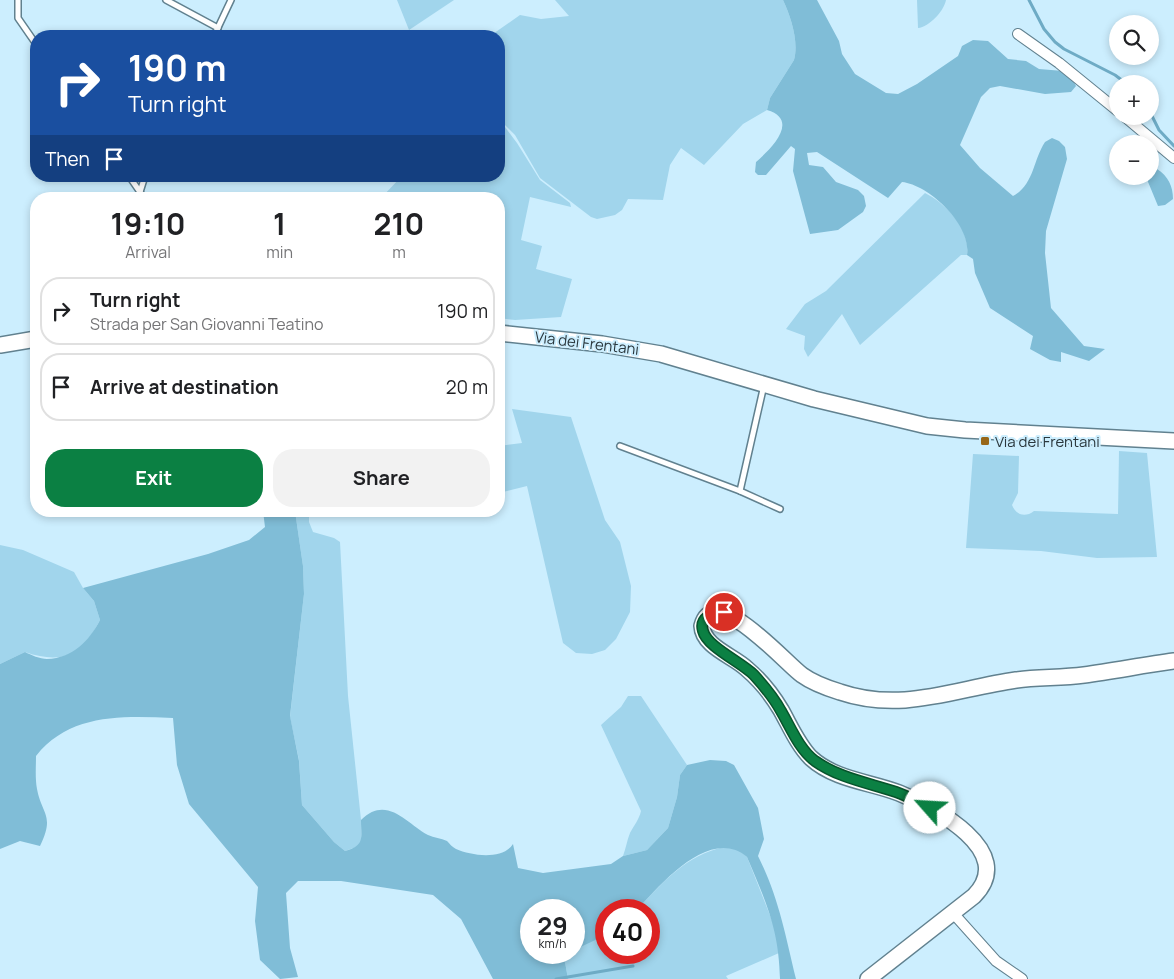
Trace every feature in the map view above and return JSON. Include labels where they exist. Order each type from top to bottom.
[{"type":"street","points":[[1018,34],[1059,63],[1109,104]]},
{"type":"street","points":[[1135,125],[1174,158]]},
{"type":"street","name":"Via dei Frentani","points":[[505,334],[627,347],[693,363],[765,385],[927,426],[1174,440]]},
{"type":"street","points":[[0,345],[30,340]]},
{"type":"street","points":[[868,979],[974,896],[986,881],[988,867],[978,847],[957,825],[930,808],[897,793],[838,774],[812,759],[798,740],[773,698],[754,675],[738,660],[707,640],[702,626],[708,616],[719,612],[734,616],[791,667],[812,682],[849,695],[874,701],[911,701],[993,683],[1083,675],[1174,660]]},
{"type":"street","points":[[953,913],[996,961],[1022,979]]},
{"type":"lane","points":[[18,0],[18,18],[30,35]]},
{"type":"lane","points":[[166,0],[218,28],[231,0]]},
{"type":"lane","points":[[133,182],[140,192]]},
{"type":"lane","points":[[140,192],[143,182]]},
{"type":"lane","points":[[740,491],[765,385]]},
{"type":"lane","points":[[620,446],[740,491],[780,509]]},
{"type":"shaded area","points":[[397,0],[454,0],[409,30]]},
{"type":"shaded area","points":[[555,0],[783,0],[789,14],[795,38],[794,60],[770,98],[767,110],[743,124],[704,165],[681,148],[670,165],[663,200],[628,199],[622,210],[615,215],[597,219],[591,217],[540,178],[515,135],[505,125],[505,30],[499,30],[520,15],[541,19],[569,16]]},
{"type":"shaded area","points":[[783,0],[817,0],[839,41],[842,54],[855,74],[886,93],[898,94],[917,84],[958,56],[962,46],[973,40],[988,41],[1008,59],[1026,61],[1039,69],[1063,71],[1071,76],[1076,86],[1071,92],[1045,94],[1000,86],[990,88],[981,97],[960,145],[980,168],[1013,196],[1020,191],[1029,179],[1045,142],[1052,138],[1059,141],[1065,147],[1067,159],[1046,231],[1045,253],[1051,308],[1084,346],[1105,349],[1089,361],[1061,352],[1061,362],[1050,360],[1030,349],[1033,336],[990,308],[975,273],[973,259],[967,255],[967,244],[956,220],[936,199],[913,185],[902,182],[888,198],[817,152],[807,153],[809,165],[823,167],[836,182],[858,190],[864,196],[866,206],[863,212],[838,230],[810,234],[793,171],[795,149],[791,146],[766,175],[758,175],[755,172],[756,162],[775,143],[780,135],[782,121],[777,115],[767,110],[770,98],[794,60],[796,45],[789,14]]},
{"type":"shaded area","points":[[917,0],[946,0],[935,18],[927,25],[918,28]]},
{"type":"shaded area","points":[[505,127],[540,180],[570,203],[571,207],[530,197],[521,240],[542,246],[536,269],[572,279],[561,317],[515,320],[505,319],[505,192],[387,192],[396,182],[505,182]]},
{"type":"shaded area","points":[[1159,171],[1169,182],[1173,199],[1165,205],[1158,206],[1149,185],[1159,185]]},
{"type":"shaded area","points":[[925,193],[941,203],[955,218],[965,236],[967,255],[961,255],[860,345],[842,314],[808,357],[804,349],[805,336],[786,329],[805,304],[826,291]]},
{"type":"shaded area","points":[[512,409],[571,417],[605,520],[620,542],[631,586],[630,612],[616,639],[605,650],[592,654],[576,653],[563,643],[527,486],[505,492],[505,445],[522,443]]},
{"type":"shaded area","points":[[1119,451],[1147,453],[1157,557],[1097,558],[1041,551],[966,548],[973,454],[1019,456],[1018,493],[1012,505],[1018,513],[1024,515],[1034,511],[1118,514]]},
{"type":"shaded area","points":[[264,517],[296,517],[303,566],[304,594],[290,716],[299,761],[302,805],[334,842],[345,851],[359,844],[361,840],[361,820],[370,813],[388,810],[428,835],[447,841],[455,848],[470,853],[487,855],[502,853],[513,844],[518,868],[543,873],[611,864],[623,856],[647,850],[668,828],[677,797],[680,775],[687,765],[710,760],[726,761],[734,765],[758,808],[764,839],[758,856],[771,887],[785,931],[796,979],[780,979],[774,930],[766,902],[747,857],[733,849],[718,849],[702,853],[687,862],[647,899],[595,899],[595,940],[585,945],[585,899],[520,899],[520,964],[565,964],[568,979],[493,979],[461,919],[433,895],[341,881],[298,881],[286,893],[290,948],[298,977],[280,979],[260,960],[255,921],[258,887],[189,804],[177,765],[173,718],[135,717],[98,720],[65,732],[50,742],[36,756],[37,789],[47,821],[47,828],[40,846],[20,841],[0,849],[0,664],[25,652],[47,659],[65,655],[79,647],[91,635],[100,620],[94,601],[83,588],[208,554],[249,540],[265,527]]},
{"type":"shaded area","points":[[296,517],[309,517],[313,532],[334,538],[340,542],[348,696],[361,820],[361,843],[359,846],[345,851],[334,842],[302,805],[299,760],[290,717],[304,594],[303,566]]},
{"type":"shaded area","points":[[0,545],[23,550],[74,572],[83,588],[94,601],[100,620],[86,642],[78,649],[61,657],[38,656],[25,652],[0,664]]},
{"type":"shaded area","points":[[628,696],[641,696],[687,765],[680,775],[677,797],[668,828],[647,850],[623,856],[630,833],[641,811],[601,725],[621,707]]},
{"type":"shaded area","points":[[724,847],[738,849],[747,857],[775,928],[779,953],[726,976],[728,979],[568,979],[565,964],[585,964],[585,944],[595,939],[595,964],[660,964],[660,899],[647,899],[665,880],[686,863],[710,851]]},
{"type":"waterway","points":[[1029,0],[1044,29],[1055,42],[1064,49],[1115,75]]},
{"type":"waterway","points":[[1156,125],[1174,146]]},
{"type":"waterway","points":[[556,979],[633,966]]},
{"type":"place","name":"Via dei Frentani","points":[[985,441]]},
{"type":"route","points":[[724,612],[714,612],[703,622],[702,630],[707,640],[738,660],[762,684],[780,709],[805,752],[812,759],[838,774],[897,793],[930,808]]}]
